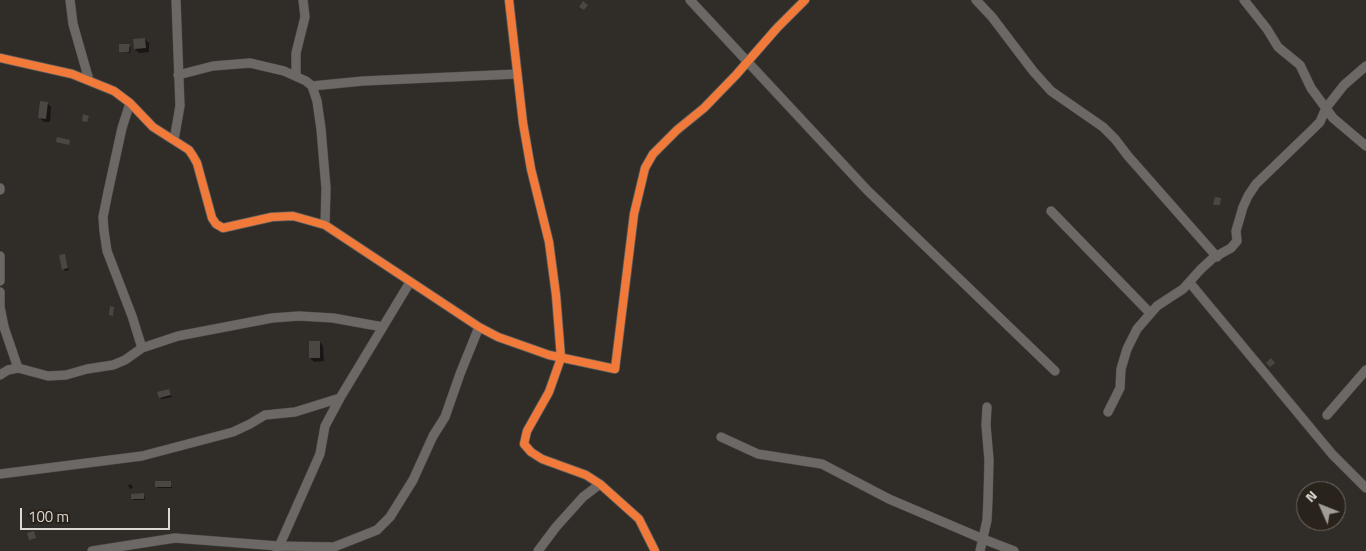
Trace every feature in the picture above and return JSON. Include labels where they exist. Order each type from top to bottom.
[{"type":"street","points":[[70,0],[73,24],[89,80]]},
{"type":"street","points":[[174,140],[180,106],[176,0]]},
{"type":"street","points":[[296,76],[296,53],[305,18],[303,0]]},
{"type":"street","points":[[509,0],[516,50],[517,74],[531,169],[548,242],[556,295],[560,358],[549,392],[527,431],[524,444],[531,452],[542,459],[586,475],[600,484],[639,519],[655,551]]},
{"type":"street","points":[[690,0],[867,190],[1055,371]]},
{"type":"street","points":[[0,58],[53,69],[89,80],[114,91],[130,103],[153,127],[189,150],[197,163],[212,218],[216,224],[223,228],[263,219],[293,216],[325,225],[358,245],[479,327],[498,337],[560,358],[615,369],[634,214],[645,168],[653,154],[677,130],[704,108],[805,0]]},
{"type":"street","points":[[976,0],[992,17],[1032,71],[1051,91],[1096,122],[1115,138],[1128,156],[1217,257]]},
{"type":"street","points":[[1244,0],[1267,29],[1278,47],[1300,65],[1311,88],[1334,118],[1366,146]]},
{"type":"street","points":[[178,75],[213,66],[250,63],[284,71],[312,86],[363,81],[517,74]]},
{"type":"street","points":[[1108,412],[1120,388],[1121,369],[1127,349],[1137,329],[1158,306],[1190,283],[1201,269],[1231,248],[1237,241],[1236,231],[1242,207],[1256,184],[1320,122],[1326,108],[1344,85],[1366,66]]},
{"type":"street","points":[[312,86],[317,101],[326,188],[325,225]]},
{"type":"street","points":[[130,103],[122,128],[108,192],[104,231],[108,251],[142,348]]},
{"type":"street","points":[[1051,211],[1150,313]]},
{"type":"street","points":[[0,256],[0,281]]},
{"type":"street","points":[[277,549],[317,463],[325,426],[410,282]]},
{"type":"street","points":[[1190,283],[1332,454],[1366,488]]},
{"type":"street","points":[[0,292],[0,307],[4,327],[18,368]]},
{"type":"street","points":[[0,375],[18,368],[48,376],[66,375],[113,365],[125,360],[142,348],[178,336],[281,317],[333,318],[383,327]]},
{"type":"street","points":[[92,551],[175,538],[277,549],[334,548],[382,527],[413,480],[430,443],[445,417],[479,327]]},
{"type":"street","points":[[1327,415],[1366,370]]},
{"type":"street","points":[[0,474],[142,456],[233,432],[265,414],[295,412],[340,398]]},
{"type":"street","points":[[980,551],[987,520],[989,460],[986,425],[987,407]]},
{"type":"street","points":[[721,437],[758,454],[822,464],[890,499],[1014,551]]},
{"type":"street","points":[[538,551],[556,527],[584,497],[600,484]]},
{"type":"building","points":[[583,1],[588,5],[584,10],[579,7]]},
{"type":"building","points":[[145,38],[146,48],[134,49],[133,39]]},
{"type":"building","points":[[119,44],[130,44],[129,52],[119,52]]},
{"type":"building","points":[[40,101],[48,102],[46,119],[38,118]]},
{"type":"building","points":[[83,114],[89,116],[87,122],[82,121]]},
{"type":"building","points":[[57,137],[70,140],[69,145],[56,142]]},
{"type":"building","points":[[1215,197],[1221,198],[1220,205],[1213,205]]},
{"type":"building","points":[[65,254],[68,268],[62,270],[59,255]]},
{"type":"building","points":[[110,306],[114,307],[113,316],[109,315]]},
{"type":"building","points":[[309,341],[320,341],[320,358],[309,358]]},
{"type":"building","points":[[1271,358],[1275,363],[1270,367],[1266,363]]},
{"type":"building","points":[[169,389],[171,395],[159,398],[157,392]]},
{"type":"building","points":[[155,481],[171,481],[171,487],[155,487]]},
{"type":"building","points":[[144,493],[144,499],[131,499],[131,494]]},
{"type":"building","points":[[34,531],[36,538],[29,540],[27,533]]},
{"type":"cycle path","points":[[509,0],[523,123],[531,169],[549,242],[556,295],[561,358],[549,392],[527,431],[524,444],[531,452],[542,459],[586,475],[600,484],[639,519],[655,551]]},
{"type":"cycle path","points":[[0,58],[72,74],[114,91],[130,103],[153,127],[189,150],[197,163],[212,218],[216,224],[223,228],[272,217],[293,216],[325,225],[479,327],[498,337],[549,355],[615,369],[634,214],[645,168],[653,154],[677,130],[704,108],[805,0]]}]
